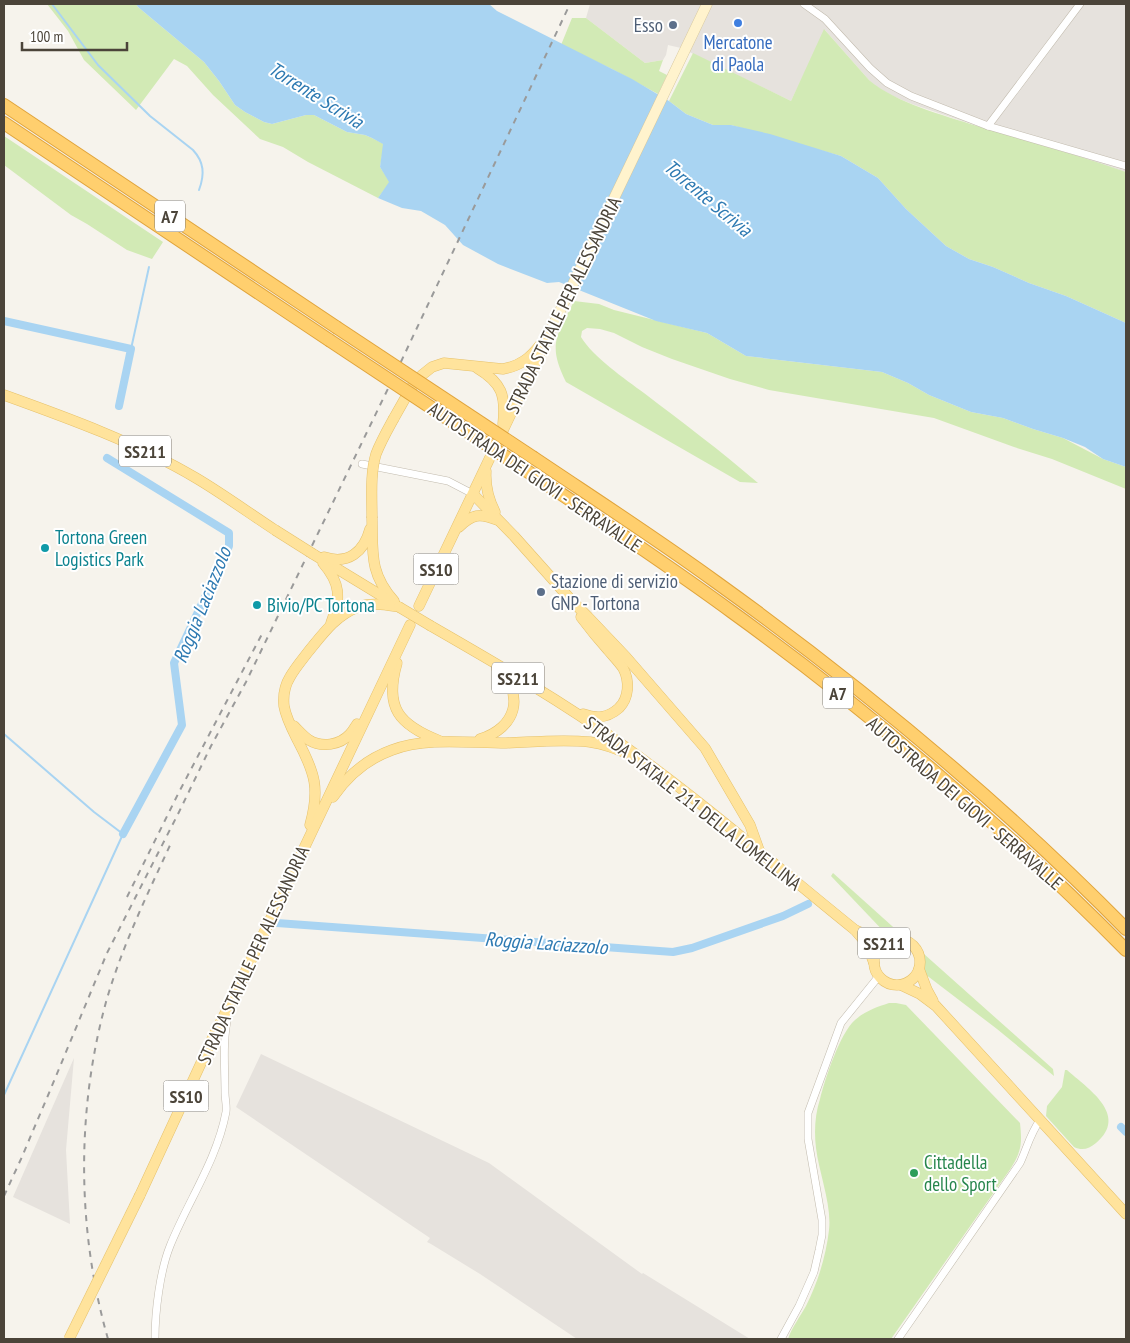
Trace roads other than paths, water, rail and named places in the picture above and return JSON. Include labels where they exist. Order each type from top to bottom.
[{"type":"highway","name":"AUTOSTRADA DEI GIOVI - SERRAVALLE","points":[[4,106],[534,458],[716,582],[830,667],[909,731],[1042,847],[1126,929]]},
{"type":"highway","name":"AUTOSTRADA DEI GIOVI - SERRAVALLE","points":[[4,123],[524,469],[706,593],[822,679],[889,733],[1041,866],[1126,950]]},
{"type":"main road","name":"STRADA STATALE PER ALESSANDRIA","points":[[419,606],[707,4]]},
{"type":"main road","points":[[399,607],[387,593],[377,576],[374,565],[372,518],[373,468],[376,454],[394,418],[411,388],[432,367],[444,363],[503,369],[513,367],[534,353],[550,332]]},
{"type":"main road","points":[[476,367],[492,378],[500,387],[504,403],[503,430]]},
{"type":"main road","name":"STRADA STATALE 211 DELLA LOMELLINA","points":[[4,395],[55,413],[150,453],[196,478],[313,554],[477,652],[609,735],[654,768],[854,930],[867,944],[879,976],[886,983],[901,985],[920,994],[936,1006],[1126,1214]]},
{"type":"main road","points":[[487,464],[487,491],[500,522]]},
{"type":"main road","points":[[473,494],[626,657],[705,748],[750,825],[760,853]]},
{"type":"main road","points":[[454,532],[474,516],[484,516],[500,522]]},
{"type":"main road","points":[[313,554],[338,560],[353,556],[363,546],[368,537],[372,518]]},
{"type":"main road","points":[[302,851],[313,812],[315,785],[312,772],[285,708],[285,689],[290,677],[331,624],[339,601],[336,584],[332,576],[313,554]]},
{"type":"main road","points":[[572,601],[590,630],[623,669],[628,687],[626,697],[621,706],[611,714],[604,717],[596,717],[574,712]]},
{"type":"main road","points":[[331,624],[358,607],[374,604],[399,607]]},
{"type":"main road","name":"STRADA STATALE PER ALESSANDRIA","points":[[69,1339],[140,1195],[214,1035],[410,625]]},
{"type":"main road","points":[[404,638],[394,672],[392,687],[396,707],[400,716],[416,730],[444,742]]},
{"type":"main road","points":[[472,742],[500,731],[511,715],[514,705],[514,695],[506,678],[477,652]]},
{"type":"main road","points":[[288,717],[307,739],[314,743],[335,743],[350,734],[378,692]]},
{"type":"main road","points":[[319,816],[348,777],[363,764],[378,755],[409,745],[444,742],[592,742],[624,753],[654,768]]},
{"type":"main road","name":"STRADA STATALE 211 DELLA LOMELLINA","points":[[854,930],[872,937],[906,941],[914,946],[919,955],[919,969],[936,1006]]},
{"type":"main road","name":"SS211","points":[[874,963],[880,946],[892,940]]},
{"type":"main road","name":"SS211","points":[[901,985],[914,978],[919,969]]},
{"type":"street","points":[[804,4],[825,19],[870,68],[887,83],[911,96],[988,126],[1126,166]]},
{"type":"street","points":[[988,126],[1080,4]]},
{"type":"street","points":[[362,464],[448,481],[473,494]]},
{"type":"street","points":[[781,1339],[810,1280],[822,1235],[822,1220],[808,1139],[808,1113],[841,1023],[879,976]]},
{"type":"street","points":[[155,1339],[155,1320],[169,1248],[208,1168],[218,1142],[226,1110],[225,1039],[227,1020],[233,998]]},
{"type":"street","points":[[898,1339],[1020,1163],[1031,1135],[1040,1120]]},
{"type":"water","name":"Torrente Scrivia","points":[[136,4],[489,4],[497,11],[632,79],[669,101],[686,114],[713,125],[731,125],[770,134],[841,156],[878,178],[906,209],[946,246],[969,259],[1066,296],[1126,323],[1126,467],[1103,459],[1085,447],[1063,438],[1003,418],[971,412],[929,395],[908,383],[882,372],[746,356],[707,333],[656,321],[559,282],[547,283],[498,264],[463,245],[445,225],[421,211],[402,208],[378,198],[389,182],[380,167],[383,144],[365,135],[347,132],[314,115],[306,115],[272,124],[245,112],[235,105],[204,62]]},
{"type":"waterway","points":[[52,4],[98,65],[150,116],[197,155],[203,173],[199,190]]},
{"type":"waterway","points":[[131,349],[149,267]]},
{"type":"waterway","name":"Roggia Laciazzolo","points":[[4,321],[131,349],[119,406]]},
{"type":"waterway","name":"Roggia Laciazzolo","points":[[107,458],[229,533],[229,546],[174,663],[182,725],[123,834]]},
{"type":"waterway","points":[[4,734],[94,812],[123,834],[4,1095]]},
{"type":"waterway","name":"Roggia Laciazzolo","points":[[277,923],[673,952],[692,948],[783,916],[808,904]]},
{"type":"waterway","name":"Roggia Laciazzolo","points":[[1121,1127],[1126,1132]]},
{"type":"railway","points":[[4,1196],[107,953],[211,746],[246,682],[398,368],[570,4]]},
{"type":"railway","points":[[127,897],[178,794],[262,634]]},
{"type":"railway","points":[[108,1339],[90,1256],[86,1214],[84,1171],[89,1085],[96,1043],[112,981],[136,920],[172,841]]},
{"type":"place","name":"Mercatone di Paola","points":[[738,23]]},
{"type":"place","name":"Esso","points":[[673,25]]},
{"type":"place","name":"Tortona Green Logistics Park","points":[[45,548]]},
{"type":"place","name":"Stazione di servizio GNP - Tortona","points":[[541,592]]},
{"type":"place","name":"Bivio/PC Tortona","points":[[257,605]]},
{"type":"place","name":"Cittadella dello Sport","points":[[914,1173]]}]
